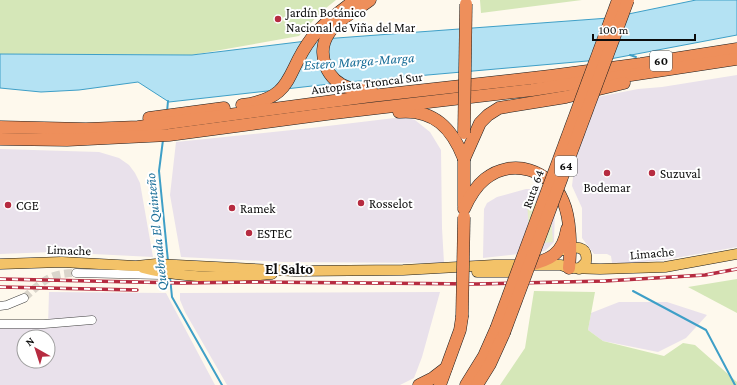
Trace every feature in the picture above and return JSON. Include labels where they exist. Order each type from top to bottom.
[{"type":"highway","points":[[139,128],[170,124],[268,99],[289,81],[307,44],[326,23],[355,0]]},
{"type":"highway","points":[[370,0],[331,30],[325,40],[323,52],[324,64],[330,75],[344,86],[356,90],[499,78],[550,76]]},
{"type":"highway","name":"Ruta 64","points":[[478,385],[490,364],[500,331],[618,0]]},
{"type":"highway","name":"Ruta 64","points":[[466,385],[500,331],[628,0]]},
{"type":"highway","points":[[440,385],[460,330],[462,318],[466,2]]},
{"type":"highway","name":"Autopista Troncal Sur","points":[[3,140],[67,140],[139,128],[371,96],[550,76],[737,49]]},
{"type":"highway","name":"Autopista Troncal Sur","points":[[170,124],[334,113],[532,90],[737,59]]},
{"type":"highway","points":[[464,159],[480,123],[488,115],[499,108],[566,97],[676,69]]},
{"type":"highway","points":[[170,124],[185,136],[242,131],[379,114],[418,112],[434,118],[444,125],[460,149],[464,159]]},
{"type":"highway","name":"Autopista Troncal Sur","points":[[0,127],[42,129],[139,128]]},
{"type":"highway","points":[[464,213],[476,188],[491,175],[508,169],[526,169],[541,174],[549,180],[555,188],[566,208],[574,268]]},
{"type":"highway","points":[[528,265],[549,259],[556,253],[563,242],[568,226]]},
{"type":"highway","points":[[419,385],[433,378],[446,367]]},
{"type":"main road","points":[[556,253],[571,247],[580,248],[585,252],[586,262],[574,268]]},
{"type":"main road","name":"Limache","points":[[0,264],[62,262],[136,266],[162,271],[183,268],[219,277],[256,276],[296,271],[403,270],[443,267],[528,265],[561,265],[574,268],[620,269],[664,267],[737,254]]},
{"type":"main road","name":"Limache","points":[[403,270],[442,273],[560,271],[574,268]]},
{"type":"street","name":"Limache","points":[[76,273],[162,271]]},
{"type":"street","points":[[0,306],[24,298]]},
{"type":"street","points":[[0,324],[44,324],[92,320]]},
{"type":"shaded area","points":[[737,75],[737,247],[670,259],[636,263],[612,263],[611,256],[607,254],[594,254],[582,238],[582,208],[572,186],[582,100],[638,89],[662,87]]},
{"type":"shaded area","points":[[403,117],[415,120],[430,132],[441,150],[444,263],[284,262],[181,257],[170,195],[176,142]]},
{"type":"shaded area","points":[[0,149],[99,152],[119,158],[129,165],[140,183],[153,257],[53,252],[0,254]]},
{"type":"shaded area","points":[[526,189],[539,189],[549,196],[555,208],[554,242],[545,251],[483,258],[484,209],[487,203],[497,197]]},
{"type":"shaded area","points":[[49,292],[166,293],[215,385],[0,385],[0,328],[48,326]]},
{"type":"shaded area","points":[[440,292],[422,357],[414,378],[400,385],[227,385],[185,312],[180,300],[180,293]]},
{"type":"shaded area","points":[[619,302],[667,302],[707,315],[686,338],[658,352],[603,341],[588,330],[591,313]]},
{"type":"green space","points":[[0,0],[336,0],[321,12],[299,36],[192,55],[0,54]]},
{"type":"green space","points":[[480,0],[582,0],[481,13]]},
{"type":"green space","points":[[550,201],[553,242],[530,244],[527,203]]},
{"type":"green space","points":[[737,279],[737,313],[688,287]]},
{"type":"green space","points":[[534,291],[595,292],[588,330],[603,341],[664,356],[683,343],[695,345],[737,382],[737,385],[500,385],[525,348]]},
{"type":"water","name":"Estero Marga-Marga","points":[[696,0],[737,0],[737,35],[610,59],[348,82],[169,102],[138,82],[79,90],[41,92],[0,88],[0,54],[192,55],[323,39],[609,18]]},
{"type":"waterway","points":[[630,55],[636,57]]},
{"type":"waterway","name":"Quebrada El Quinteño","points":[[167,112],[168,101]]},
{"type":"waterway","name":"Quebrada El Quinteño","points":[[163,140],[159,171],[168,261]]},
{"type":"waterway","name":"Quebrada El Quinteño","points":[[170,277],[172,297],[222,385]]},
{"type":"waterway","points":[[633,291],[706,330],[735,385]]},
{"type":"tunnel","points":[[24,298],[36,287],[53,276],[76,273]]},
{"type":"railway","points":[[0,279],[181,283],[252,282],[477,284],[605,281],[705,275],[737,269]]},
{"type":"railway","points":[[0,287],[137,290]]},
{"type":"place","name":"Jardín Botánico Nacional de Viña del Mar","points":[[278,19]]},
{"type":"place","name":"Bodemar","points":[[607,173]]},
{"type":"place","name":"Suzuval","points":[[652,173]]},
{"type":"place","name":"Rosselot","points":[[361,203]]},
{"type":"place","name":"CGE","points":[[8,205]]},
{"type":"place","name":"Ramek","points":[[232,208]]},
{"type":"place","name":"ESTEC","points":[[249,233]]},
{"type":"district","name":"El Salto","points":[[289,269]]}]
